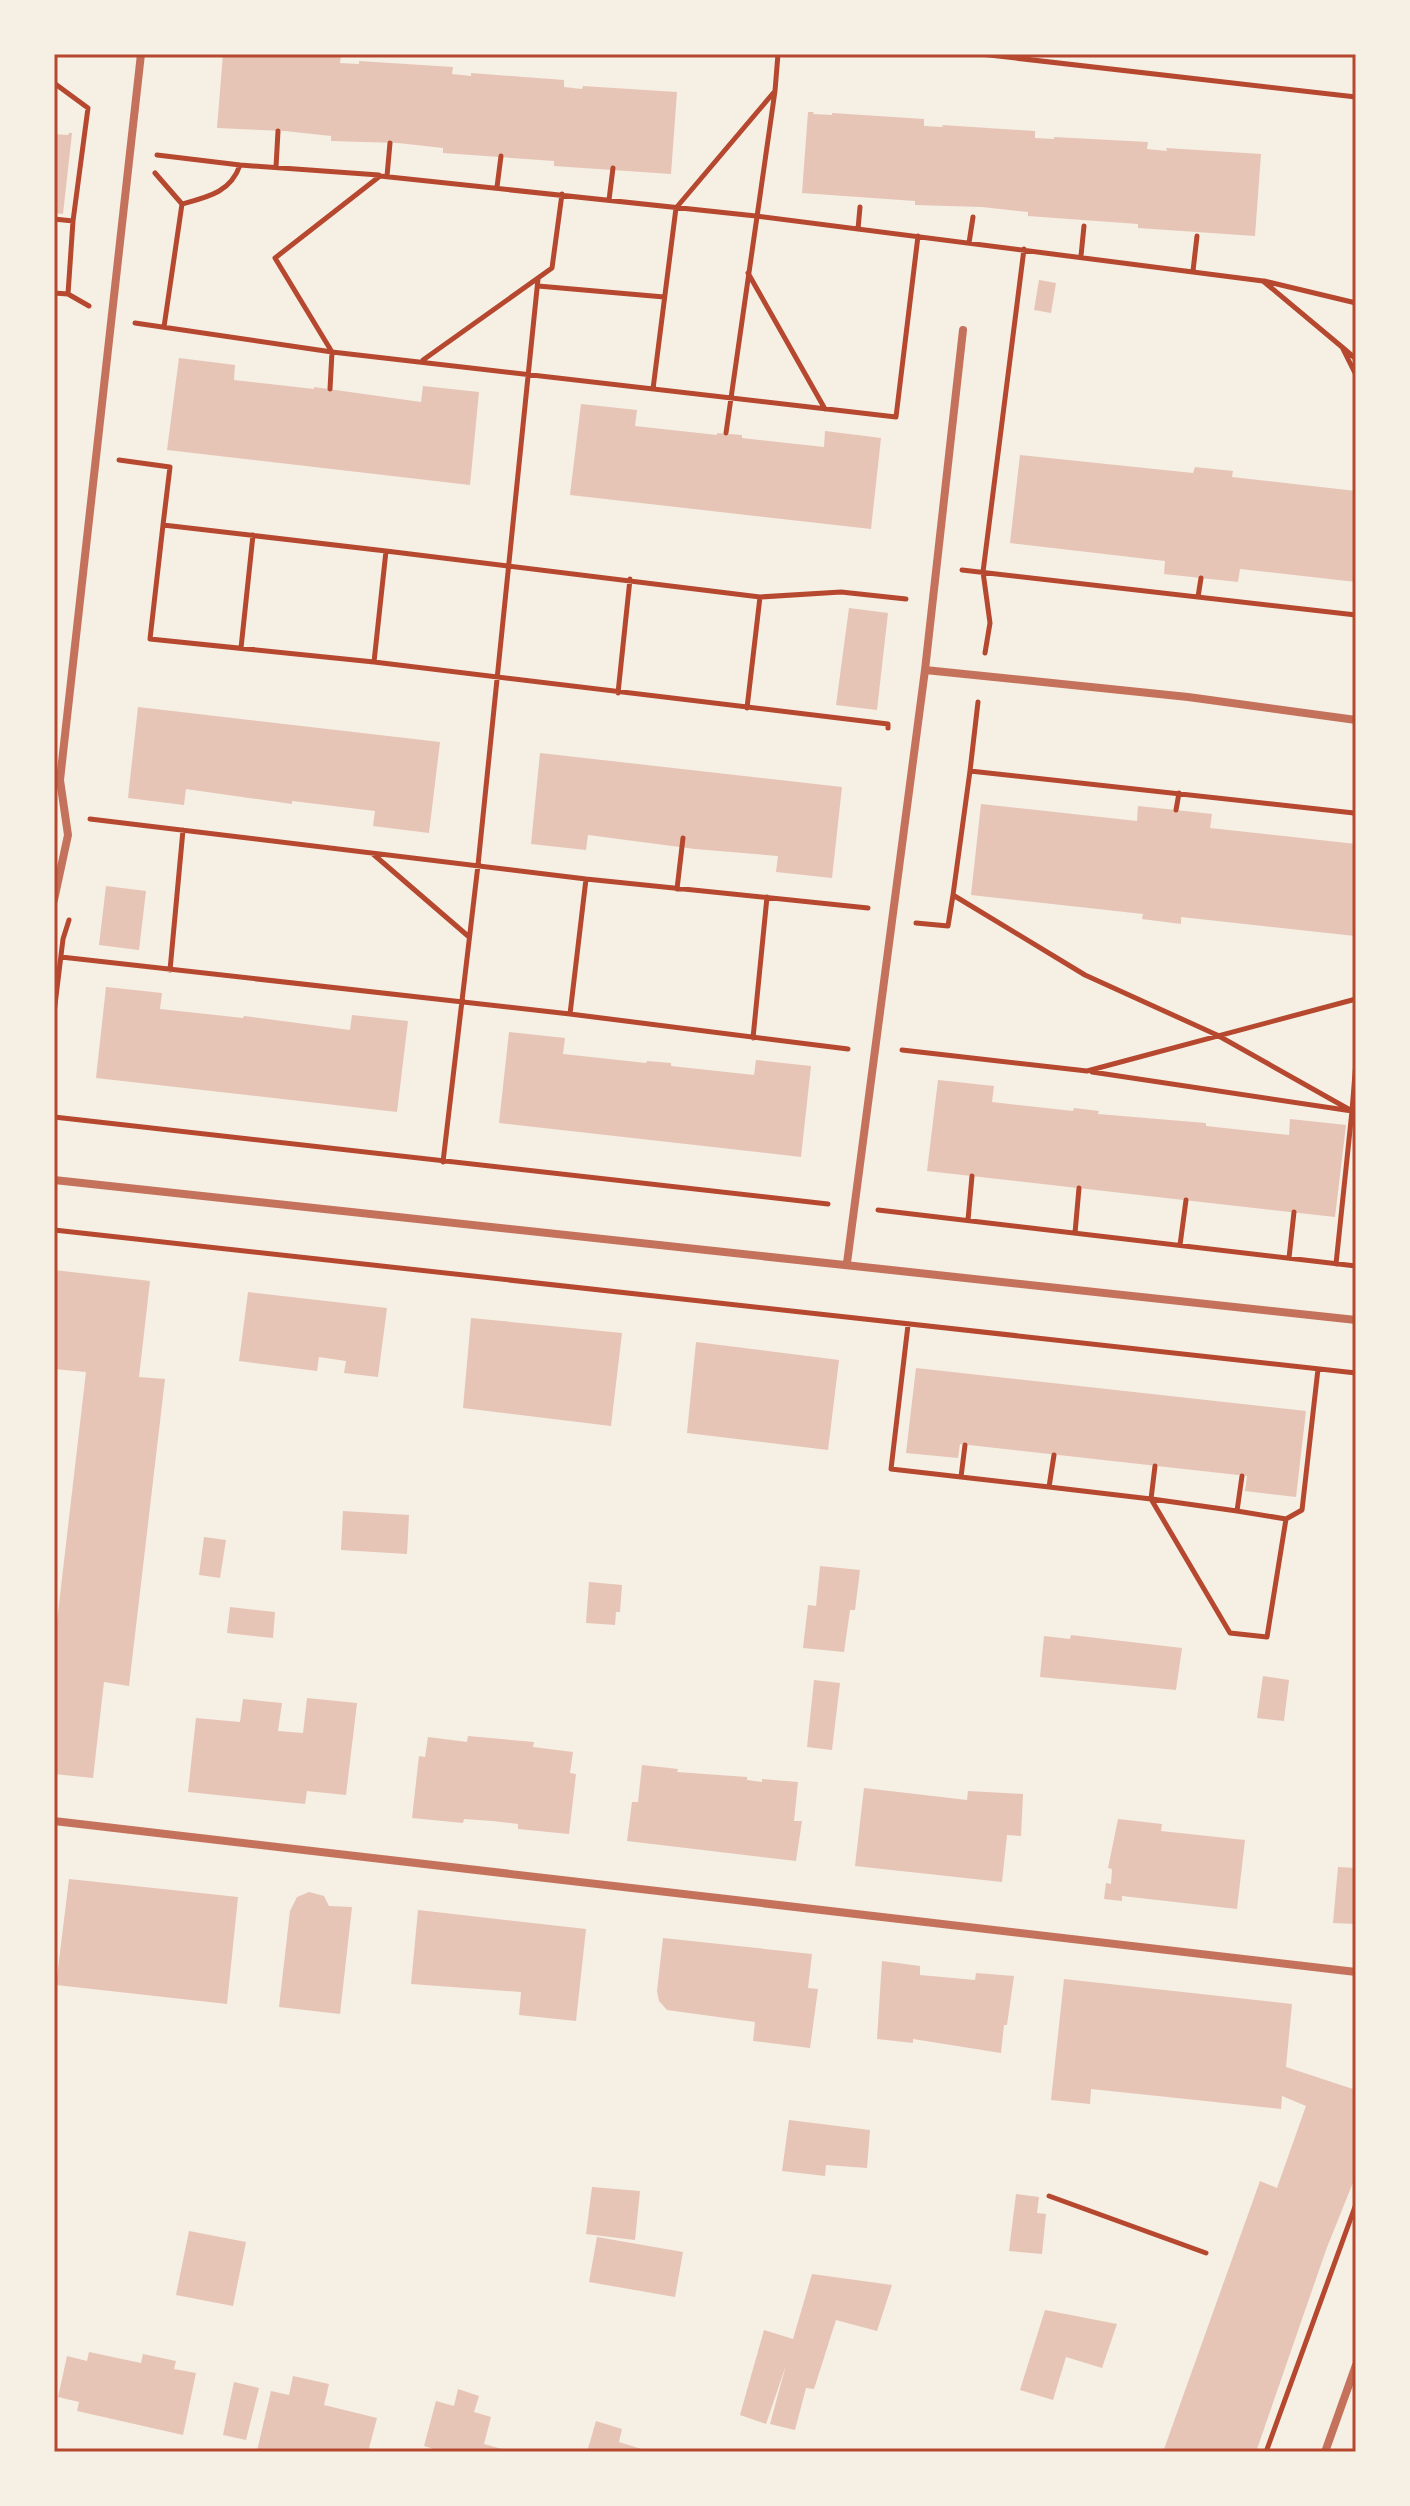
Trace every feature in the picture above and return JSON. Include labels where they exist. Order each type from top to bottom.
[{"type":"street","points":[[54,900],[68,835],[60,780],[141,54]]},
{"type":"street","points":[[847,1263],[925,670],[963,330]]},
{"type":"street","points":[[925,670],[1188,697],[1356,720]]},
{"type":"street","points":[[54,1180],[1356,1320]]},
{"type":"street","points":[[54,1821],[1356,1972]]},
{"type":"street","points":[[1325,2452],[1356,2365]]},
{"type":"path","points":[[726,433],[778,54]]},
{"type":"path","points":[[980,54],[1356,97]]},
{"type":"path","points":[[54,83],[88,108],[73,221],[68,294]]},
{"type":"path","points":[[653,389],[676,208],[775,91]]},
{"type":"path","points":[[276,167],[278,131]]},
{"type":"path","points":[[330,389],[332,352],[275,258],[384,176],[390,143]]},
{"type":"path","points":[[164,327],[182,204],[153,171],[150,153],[240,165],[562,194],[1081,256],[1263,281],[1356,303]]},
{"type":"path","points":[[497,187],[501,156]]},
{"type":"path","points":[[182,204],[224,190],[235,180],[240,165]]},
{"type":"path","points":[[609,200],[613,168]]},
{"type":"path","points":[[422,360],[538,282],[552,268],[562,194]]},
{"type":"path","points":[[858,229],[860,207]]},
{"type":"path","points":[[969,243],[973,217]]},
{"type":"path","points":[[54,219],[73,221]]},
{"type":"path","points":[[1081,256],[1084,226]]},
{"type":"path","points":[[134,323],[332,352],[896,417],[918,236]]},
{"type":"path","points":[[1193,271],[1197,236]]},
{"type":"path","points":[[915,923],[948,926],[990,623],[983,572],[1024,249]]},
{"type":"path","points":[[748,272],[825,409]]},
{"type":"path","points":[[1263,281],[1356,359]]},
{"type":"path","points":[[538,282],[664,297]]},
{"type":"path","points":[[443,1162],[478,865],[538,282]]},
{"type":"path","points":[[1342,347],[1356,375]]},
{"type":"path","points":[[118,459],[170,467],[150,639],[374,662],[888,724],[887,740]]},
{"type":"path","points":[[163,525],[760,597],[841,592],[907,599],[937,567],[1356,615]]},
{"type":"path","points":[[241,648],[253,535]]},
{"type":"path","points":[[374,662],[386,551]]},
{"type":"path","points":[[1198,597],[1201,578]]},
{"type":"path","points":[[618,693],[630,579]]},
{"type":"path","points":[[747,708],[760,597]]},
{"type":"path","points":[[970,771],[1354,813],[1356,817]]},
{"type":"path","points":[[1176,810],[1179,793]]},
{"type":"path","points":[[89,819],[586,879],[869,908]]},
{"type":"path","points":[[170,970],[183,830]]},
{"type":"path","points":[[677,889],[683,838]]},
{"type":"path","points":[[371,852],[469,937]]},
{"type":"path","points":[[570,1014],[586,879]]},
{"type":"path","points":[[867,924],[871,893]]},
{"type":"path","points":[[953,895],[1085,975],[1217,1035],[1352,1111]]},
{"type":"path","points":[[753,1038],[767,897]]},
{"type":"path","points":[[61,957],[851,1049]]},
{"type":"path","points":[[1087,1071],[1356,999]]},
{"type":"path","points":[[899,1050],[1087,1071],[1352,1111]]},
{"type":"path","points":[[1336,1264],[1356,1061]]},
{"type":"path","points":[[54,1117],[1356,1266]]},
{"type":"path","points":[[968,1220],[972,1176]]},
{"type":"path","points":[[1075,1233],[1079,1188]]},
{"type":"path","points":[[883,1196],[884,1211]]},
{"type":"path","points":[[1180,1245],[1186,1200]]},
{"type":"path","points":[[1289,1258],[1294,1212]]},
{"type":"path","points":[[54,1230],[1356,1373]]},
{"type":"path","points":[[908,1325],[891,1469],[1151,1499],[1286,1519],[1302,1510],[1318,1369]]},
{"type":"path","points":[[961,1477],[965,1445]]},
{"type":"path","points":[[1049,1487],[1054,1455]]},
{"type":"path","points":[[1155,1466],[1151,1499],[1230,1633],[1267,1637],[1286,1519]]},
{"type":"path","points":[[1237,1511],[1242,1476]]},
{"type":"path","points":[[1049,2196],[1206,2253]]},
{"type":"path","points":[[1266,2452],[1356,2204]]},
{"type":"building","points":[[223,54],[341,56],[340,63],[359,64],[359,61],[453,67],[452,74],[564,80],[564,87],[582,89],[583,86],[677,92],[671,174],[554,166],[554,161],[443,153],[443,148],[398,143],[331,141],[331,136],[285,131],[217,128]]},
{"type":"building","points":[[808,112],[924,119],[924,126],[1035,131],[1035,138],[1148,142],[1147,149],[1167,151],[1166,148],[1261,154],[1255,236],[1138,228],[1138,224],[1028,216],[1028,212],[982,207],[915,205],[915,201],[802,193]]},
{"type":"building","points":[[72,133],[63,214],[54,213],[54,134]]},
{"type":"building","points":[[1039,280],[1056,283],[1051,313],[1034,310]]},
{"type":"building","points":[[179,358],[235,365],[234,380],[421,402],[423,386],[479,392],[470,485],[167,450]]},
{"type":"building","points":[[581,404],[637,410],[635,426],[742,435],[742,438],[824,447],[825,431],[881,438],[871,529],[570,495]]},
{"type":"building","points":[[1020,455],[1193,473],[1195,467],[1233,471],[1232,477],[1356,491],[1356,582],[1240,569],[1238,582],[1164,574],[1165,561],[1010,543]]},
{"type":"building","points":[[849,608],[888,613],[877,710],[836,705]]},
{"type":"building","points":[[138,707],[440,742],[429,833],[373,826],[375,811],[292,801],[292,804],[186,789],[184,805],[128,798]]},
{"type":"building","points":[[540,753],[842,787],[832,878],[776,872],[778,856],[588,835],[586,850],[531,844]]},
{"type":"building","points":[[981,804],[1137,821],[1138,806],[1176,810],[1212,814],[1210,828],[1356,844],[1355,936],[1181,917],[1181,924],[1142,919],[1143,914],[971,895]]},
{"type":"building","points":[[106,886],[146,891],[139,950],[99,945]]},
{"type":"building","points":[[106,987],[162,993],[160,1009],[350,1030],[352,1015],[408,1021],[397,1112],[96,1078]]},
{"type":"building","points":[[509,1032],[565,1038],[563,1054],[671,1063],[671,1066],[754,1075],[756,1060],[811,1066],[801,1157],[499,1123]]},
{"type":"building","points":[[938,1080],[994,1086],[992,1102],[1073,1111],[1074,1108],[1099,1111],[1098,1114],[1206,1123],[1206,1126],[1289,1135],[1290,1119],[1346,1125],[1335,1217],[927,1171]]},
{"type":"building","points":[[54,1270],[150,1281],[139,1377],[165,1379],[129,1686],[104,1682],[93,1778],[54,1774],[54,1647],[86,1372],[54,1369]]},
{"type":"building","points":[[248,1292],[387,1308],[378,1377],[344,1373],[346,1361],[319,1357],[317,1371],[239,1361]]},
{"type":"building","points":[[471,1318],[622,1333],[611,1426],[463,1408]]},
{"type":"building","points":[[696,1342],[839,1360],[828,1450],[687,1433]]},
{"type":"building","points":[[916,1368],[1306,1411],[1296,1497],[1245,1491],[1247,1476],[960,1444],[958,1458],[906,1453]]},
{"type":"building","points":[[343,1511],[409,1515],[407,1554],[341,1550]]},
{"type":"building","points":[[204,1537],[226,1540],[220,1578],[199,1575]]},
{"type":"building","points":[[820,1566],[860,1570],[855,1610],[850,1610],[844,1652],[803,1648],[808,1605],[816,1606]]},
{"type":"building","points":[[589,1582],[622,1585],[620,1612],[616,1612],[615,1625],[586,1623]]},
{"type":"building","points":[[230,1607],[275,1612],[273,1638],[227,1633]]},
{"type":"building","points":[[1071,1635],[1182,1648],[1176,1690],[1040,1677],[1044,1636],[1070,1639]]},
{"type":"building","points":[[1263,1676],[1289,1680],[1284,1721],[1257,1718]]},
{"type":"building","points":[[814,1680],[840,1683],[832,1750],[807,1747]]},
{"type":"building","points":[[307,1698],[357,1703],[346,1795],[307,1791],[305,1804],[188,1792],[196,1718],[240,1722],[243,1699],[282,1703],[278,1731],[303,1733]]},
{"type":"building","points":[[468,1736],[534,1742],[533,1747],[573,1752],[570,1773],[576,1774],[569,1834],[518,1829],[518,1824],[492,1821],[464,1819],[463,1823],[412,1818],[419,1756],[425,1757],[428,1737],[467,1742]]},
{"type":"building","points":[[642,1765],[678,1769],[677,1772],[747,1777],[747,1780],[762,1782],[762,1779],[798,1782],[794,1821],[802,1821],[796,1861],[627,1841],[632,1802],[638,1802]]},
{"type":"building","points":[[864,1788],[967,1800],[968,1791],[1023,1794],[1021,1836],[1007,1835],[1002,1882],[855,1866]]},
{"type":"building","points":[[1118,1819],[1162,1824],[1161,1831],[1245,1840],[1237,1909],[1122,1896],[1122,1901],[1104,1899],[1106,1883],[1111,1884],[1112,1869],[1108,1868]]},
{"type":"building","points":[[1338,1867],[1356,1868],[1356,1924],[1333,1923]]},
{"type":"building","points":[[69,1879],[238,1897],[227,2004],[56,1985]]},
{"type":"building","points":[[309,1892],[324,1896],[329,1906],[352,1907],[340,2014],[279,2007],[290,1911],[297,1897]]},
{"type":"building","points":[[418,1910],[586,1929],[576,2021],[519,2015],[521,1992],[411,1984]]},
{"type":"building","points":[[663,1938],[812,1954],[808,1988],[818,1989],[810,2048],[753,2041],[755,2022],[667,2010],[659,2001],[657,1991]]},
{"type":"building","points":[[882,1961],[920,1966],[920,1975],[975,1980],[976,1973],[1014,1976],[1001,2053],[913,2039],[913,2043],[877,2039]]},
{"type":"building","points":[[1064,1979],[1292,2004],[1286,2067],[1356,2090],[1356,2175],[1326,2250],[1256,2452],[1163,2452],[1260,2181],[1277,2188],[1306,2106],[1282,2096],[1281,2109],[1091,2089],[1090,2104],[1051,2100]]},
{"type":"building","points":[[789,2120],[870,2130],[867,2168],[826,2165],[825,2176],[782,2171]]},
{"type":"building","points":[[592,2187],[640,2191],[635,2240],[586,2234]]},
{"type":"building","points":[[1016,2194],[1039,2197],[1037,2213],[1046,2214],[1042,2254],[1009,2251]]},
{"type":"building","points":[[189,2231],[246,2242],[233,2306],[176,2295]]},
{"type":"building","points":[[597,2237],[683,2252],[675,2297],[589,2282]]},
{"type":"building","points":[[812,2274],[892,2285],[877,2331],[836,2320],[814,2389],[806,2388],[795,2430],[770,2424],[786,2365],[766,2424],[740,2415],[764,2330],[793,2339]]},
{"type":"building","points":[[1045,2310],[1117,2324],[1102,2368],[1066,2357],[1053,2400],[1020,2390]]},
{"type":"building","points":[[89,2352],[141,2363],[143,2354],[176,2361],[174,2369],[196,2373],[183,2435],[77,2411],[79,2402],[58,2397],[67,2356],[87,2361]]},
{"type":"building","points":[[293,2376],[329,2384],[324,2405],[377,2418],[368,2452],[257,2451],[271,2391],[289,2395]]},
{"type":"building","points":[[234,2382],[259,2388],[246,2440],[223,2435]]},
{"type":"building","points":[[458,2389],[479,2396],[474,2412],[491,2417],[484,2444],[513,2452],[444,2452],[424,2446],[436,2401],[454,2406]]},
{"type":"building","points":[[596,2421],[622,2429],[619,2442],[651,2452],[587,2452]]}]
